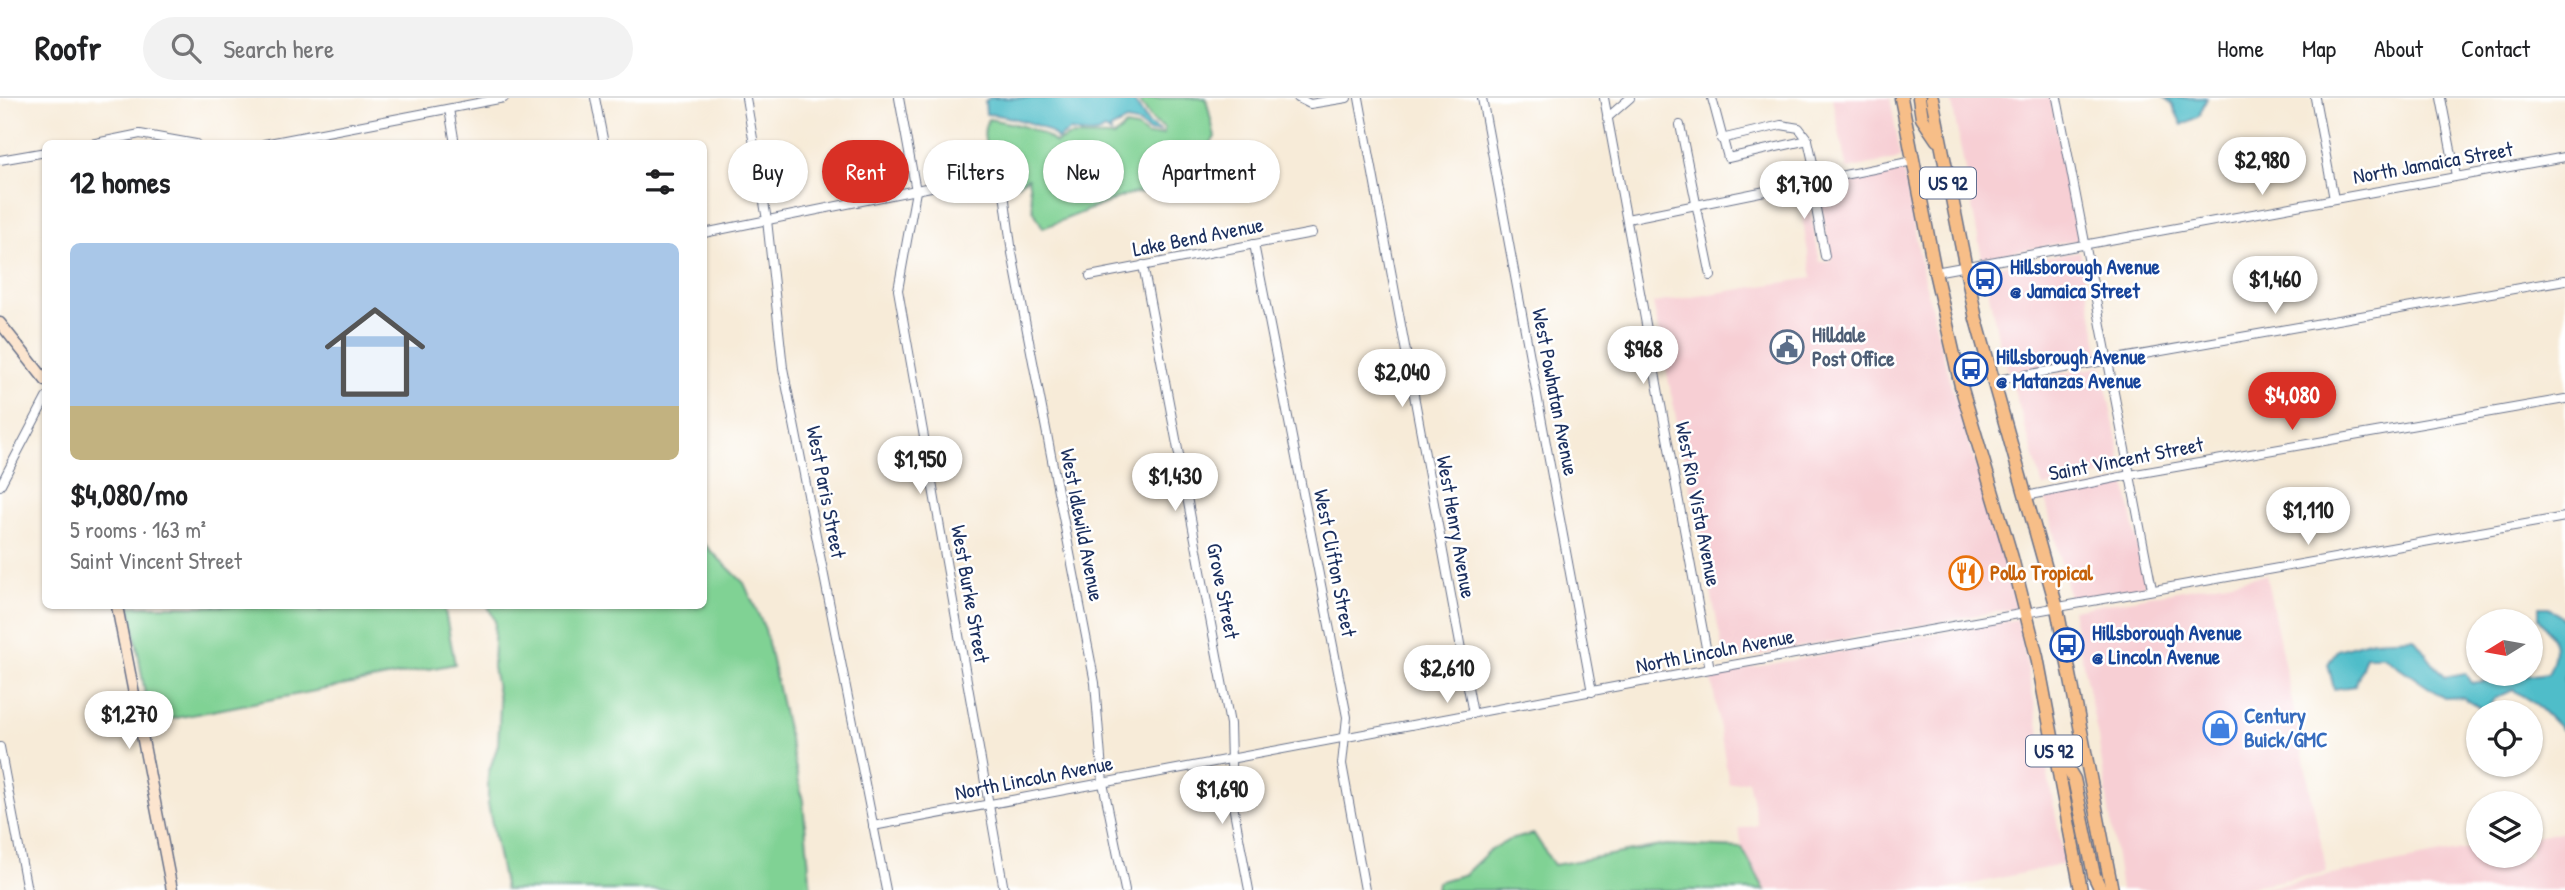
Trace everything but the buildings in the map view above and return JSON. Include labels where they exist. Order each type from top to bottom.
[{"type":"main road","name":"US 92","points":[[1901,98],[1935,272],[1961,386],[2026,612],[2081,890]]},
{"type":"main road","points":[[1919,98],[1922,118],[1941,146]]},
{"type":"main road","name":"US 92","points":[[1932,98],[1965,267],[1991,381],[2057,608],[2112,890]]},
{"type":"main road","points":[[0,323],[42,376]]},
{"type":"main road","points":[[118,609],[172,890]]},
{"type":"main road","points":[[2053,744],[2074,779],[2094,875],[2101,890]]},
{"type":"street","points":[[305,140],[503,98]]},
{"type":"street","points":[[595,98],[603,140]]},
{"type":"street","name":"West Paris Street","points":[[746,98],[768,220],[783,368],[886,890]]},
{"type":"street","name":"West Burke Street","points":[[899,98],[916,191],[898,290],[1004,890]]},
{"type":"street","points":[[1298,98],[1310,104],[1347,98]]},
{"type":"street","name":"West Henry Avenue","points":[[1359,98],[1473,714]]},
{"type":"street","name":"West Powhatan Avenue","points":[[1482,98],[1592,692]]},
{"type":"street","name":"West Rio Vista Avenue","points":[[1604,98],[1710,669]]},
{"type":"street","points":[[1607,118],[1630,98]]},
{"type":"street","points":[[1712,98],[1728,159],[1808,139]]},
{"type":"street","points":[[2057,98],[2152,589]]},
{"type":"street","points":[[2315,98],[2334,199]]},
{"type":"street","points":[[2441,98],[2456,176]]},
{"type":"street","points":[[449,109],[454,140]]},
{"type":"street","points":[[1680,125],[1711,276]]},
{"type":"street","points":[[1721,139],[1781,125],[1799,128],[1808,139],[1825,256]]},
{"type":"street","points":[[111,140],[140,134],[174,140]]},
{"type":"street","points":[[0,160],[42,153]]},
{"type":"street","name":"North Jamaica Street","points":[[1935,272],[2565,157]]},
{"type":"street","points":[[1627,219],[1913,161]]},
{"type":"street","name":"West Idlewild Avenue","points":[[916,191],[985,176],[1004,193],[1012,253],[1095,683],[1103,783],[1125,890]]},
{"type":"street","points":[[707,232],[916,191]]},
{"type":"street","name":"Lake Bend Avenue","points":[[1090,276],[1312,233]]},
{"type":"street","name":"West Clifton Street","points":[[1254,244],[1347,717],[1342,764],[1365,890]]},
{"type":"street","name":"Grove Street","points":[[1143,265],[1230,724],[1232,800],[1249,890]]},
{"type":"street","points":[[1991,381],[2565,280]]},
{"type":"street","name":"Saint Vincent Street","points":[[2026,496],[2130,475],[2565,399]]},
{"type":"street","points":[[0,485],[42,406]]},
{"type":"street","name":"North Lincoln Avenue","points":[[873,827],[1710,669],[2565,517]]},
{"type":"street","points":[[0,747],[27,890]]},
{"type":"shaded area","points":[[1832,98],[1890,98],[1901,158],[1847,169]]},
{"type":"shaded area","points":[[1951,98],[2051,98],[2078,240],[1982,258]]},
{"type":"shaded area","points":[[1903,168],[1923,274],[1951,385],[2007,563],[2016,608],[1715,663],[1724,656],[1653,303],[1812,278],[1798,190],[1806,188],[1820,262],[1831,260],[1818,186]]},
{"type":"shaded area","points":[[2080,251],[2100,356],[2009,372],[1999,343],[1984,269]]},
{"type":"shaded area","points":[[2102,366],[2123,471],[2043,487],[2012,383]]},
{"type":"shaded area","points":[[2125,481],[2145,585],[2070,600],[2045,498]]},
{"type":"shaded area","points":[[2266,575],[2327,872],[2231,890],[2121,890],[2098,737],[2072,610]]},
{"type":"shaded area","points":[[2018,619],[2065,864],[1945,890],[1765,890],[1742,848],[1739,829],[1758,825],[1748,780],[1729,784],[1711,675]]},
{"type":"shaded area","points":[[2565,831],[2565,890],[2254,890],[2466,849],[2466,868],[2543,868],[2543,836]]},
{"type":"green space","points":[[1137,98],[1206,98],[1215,137],[1213,140],[1138,140],[1138,193],[1124,196],[1124,140],[1061,140],[1070,136],[1113,137],[1126,126],[1137,128],[1148,136],[1164,134],[1164,128],[1153,121]]},
{"type":"green space","points":[[988,119],[1032,129],[1051,140],[1043,140],[1043,203],[1106,203],[1043,228],[1033,210],[1029,184],[1029,140],[984,138]]},
{"type":"green space","points":[[707,547],[744,583],[765,629],[803,801],[811,890],[505,890],[488,804],[488,774],[498,745],[500,706],[493,667],[495,621],[489,609],[707,609]]},
{"type":"green space","points":[[131,609],[445,609],[455,664],[150,723]]},
{"type":"green space","points":[[1534,834],[1554,865],[1666,845],[1742,848],[1765,890],[1436,890],[1437,882],[1465,874],[1488,852],[1509,840]]},
{"type":"water","points":[[990,98],[1132,98],[1149,124],[1160,131],[1149,132],[1140,124],[1126,121],[1110,129],[1111,133],[1105,129],[1093,134],[1070,131],[1057,139],[1035,125],[986,114],[985,101]]},
{"type":"water","points":[[2165,98],[2207,98],[2199,116],[2182,125],[2172,104]]},
{"type":"water","points":[[2549,607],[2565,620],[2565,733],[2543,711],[2543,700],[2529,700],[2513,690],[2493,700],[2444,698],[2383,656],[2366,656],[2355,686],[2334,689],[2328,664],[2337,650],[2372,640],[2414,638],[2444,677],[2465,673],[2466,686],[2543,686],[2543,674],[2548,673],[2555,650],[2549,631],[2543,623],[2543,609],[2539,609]]},
{"type":"place","name":"Hillsborough Avenue @ Jamaica Street","points":[[1985,279]]},
{"type":"place","name":"Hilldale Post Office","points":[[1787,347]]},
{"type":"place","name":"Hillsborough Avenue @ Matanzas Avenue","points":[[1971,369]]},
{"type":"place","name":"Pollo Tropical","points":[[1966,573]]},
{"type":"place","name":"Hillsborough Avenue @ Lincoln Avenue","points":[[2067,645]]},
{"type":"place","name":"Century Buick/GMC","points":[[2220,728]]}]
